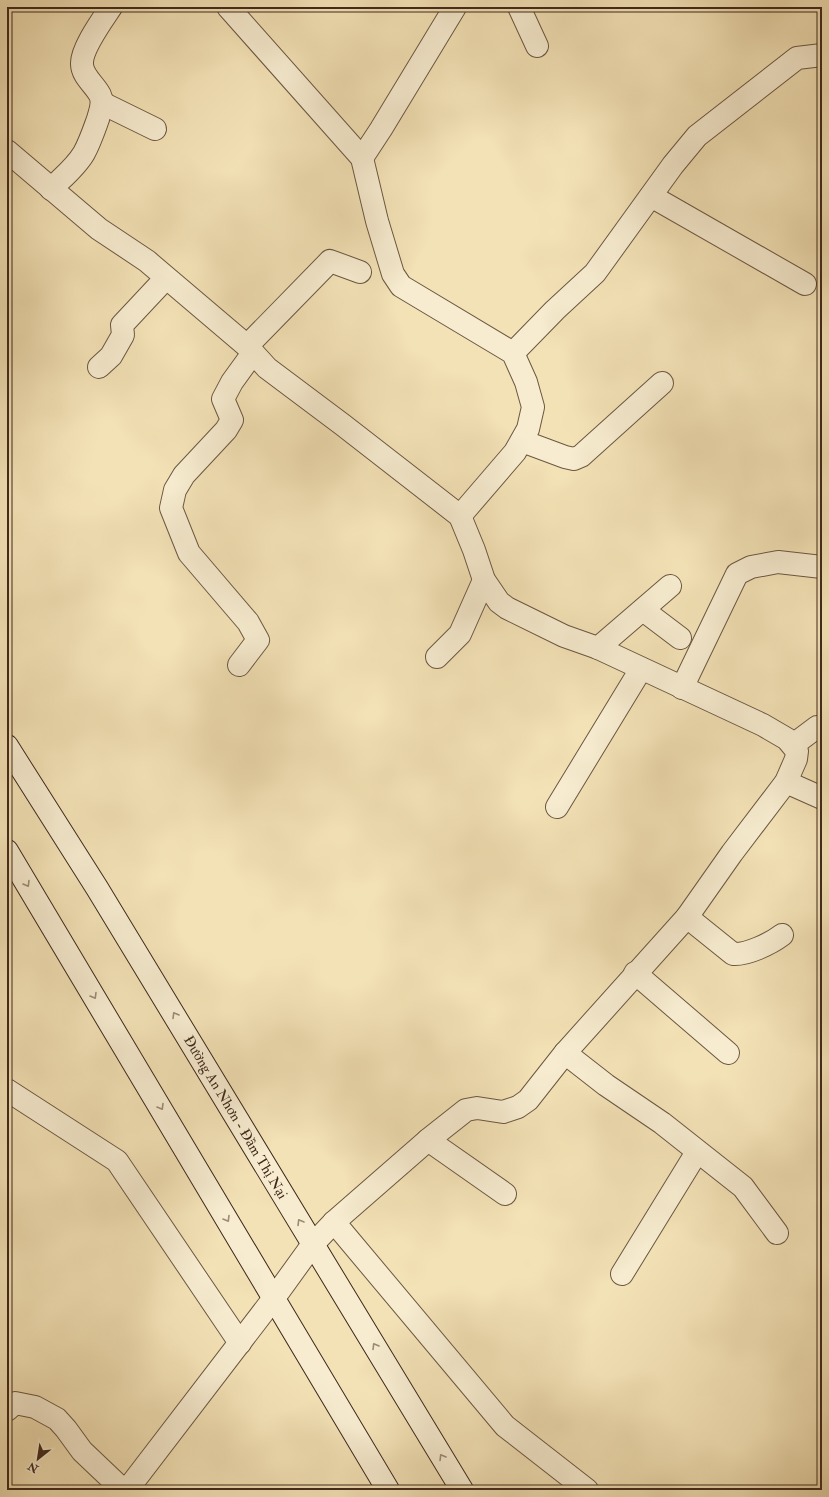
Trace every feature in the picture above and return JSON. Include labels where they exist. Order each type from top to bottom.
[{"type":"street","points":[[51,189],[69,172],[84,154],[91,138],[102,103],[100,96],[82,68],[82,62],[84,54],[96,30],[111,7]]},
{"type":"street","points":[[228,7],[362,158],[377,221],[393,274],[400,286],[513,353],[526,382],[533,407],[528,429],[515,452],[460,516]]},
{"type":"street","points":[[362,158],[455,7]]},
{"type":"street","points":[[519,7],[537,46]]},
{"type":"street","points":[[513,353],[595,273],[673,165],[698,136],[797,58],[822,55]]},
{"type":"street","points":[[102,103],[155,129]]},
{"type":"street","points":[[7,151],[99,229],[147,261],[250,349],[268,368],[460,516],[484,580],[499,602],[507,608],[564,636],[598,648],[763,725],[787,739],[791,765],[822,798]]},
{"type":"street","points":[[651,196],[805,284]]},
{"type":"street","points":[[239,665],[258,640],[248,622],[189,553],[171,508],[175,490],[184,475],[226,430],[232,420],[223,399],[250,349],[330,261],[360,272]]},
{"type":"street","points":[[99,367],[111,356],[123,335],[122,325],[166,278]]},
{"type":"street","points":[[522,442],[574,459],[580,456],[662,383]]},
{"type":"street","points":[[682,688],[737,574],[751,567],[778,562],[822,567]]},
{"type":"street","points":[[437,657],[460,634],[484,580]]},
{"type":"street","points":[[598,648],[670,586]]},
{"type":"street","points":[[643,610],[680,638]]},
{"type":"street","points":[[557,807],[641,669]]},
{"type":"street","points":[[127,1490],[240,1343],[313,1244],[334,1222],[428,1140],[466,1110],[477,1108],[503,1112],[518,1107],[528,1100],[565,1053],[635,973],[687,917],[732,853],[816,727],[822,727]]},
{"type":"street","name":"Đường An Nhơn - Đầm Thị Nại","points":[[7,746],[98,888],[462,1490]]},
{"type":"street","points":[[7,851],[388,1490]]},
{"type":"street","points":[[687,917],[733,954],[741,954],[775,940],[782,935]]},
{"type":"street","points":[[635,973],[728,1052]]},
{"type":"street","points":[[565,1053],[606,1085],[662,1124],[743,1187],[778,1234]]},
{"type":"street","points":[[7,1090],[117,1161],[240,1343]]},
{"type":"street","points":[[428,1140],[505,1194]]},
{"type":"street","points":[[622,1274],[697,1152]]},
{"type":"street","points":[[334,1222],[505,1426],[587,1490]]},
{"type":"street","points":[[7,1410],[15,1403],[35,1407],[57,1419],[82,1451],[123,1490]]}]
